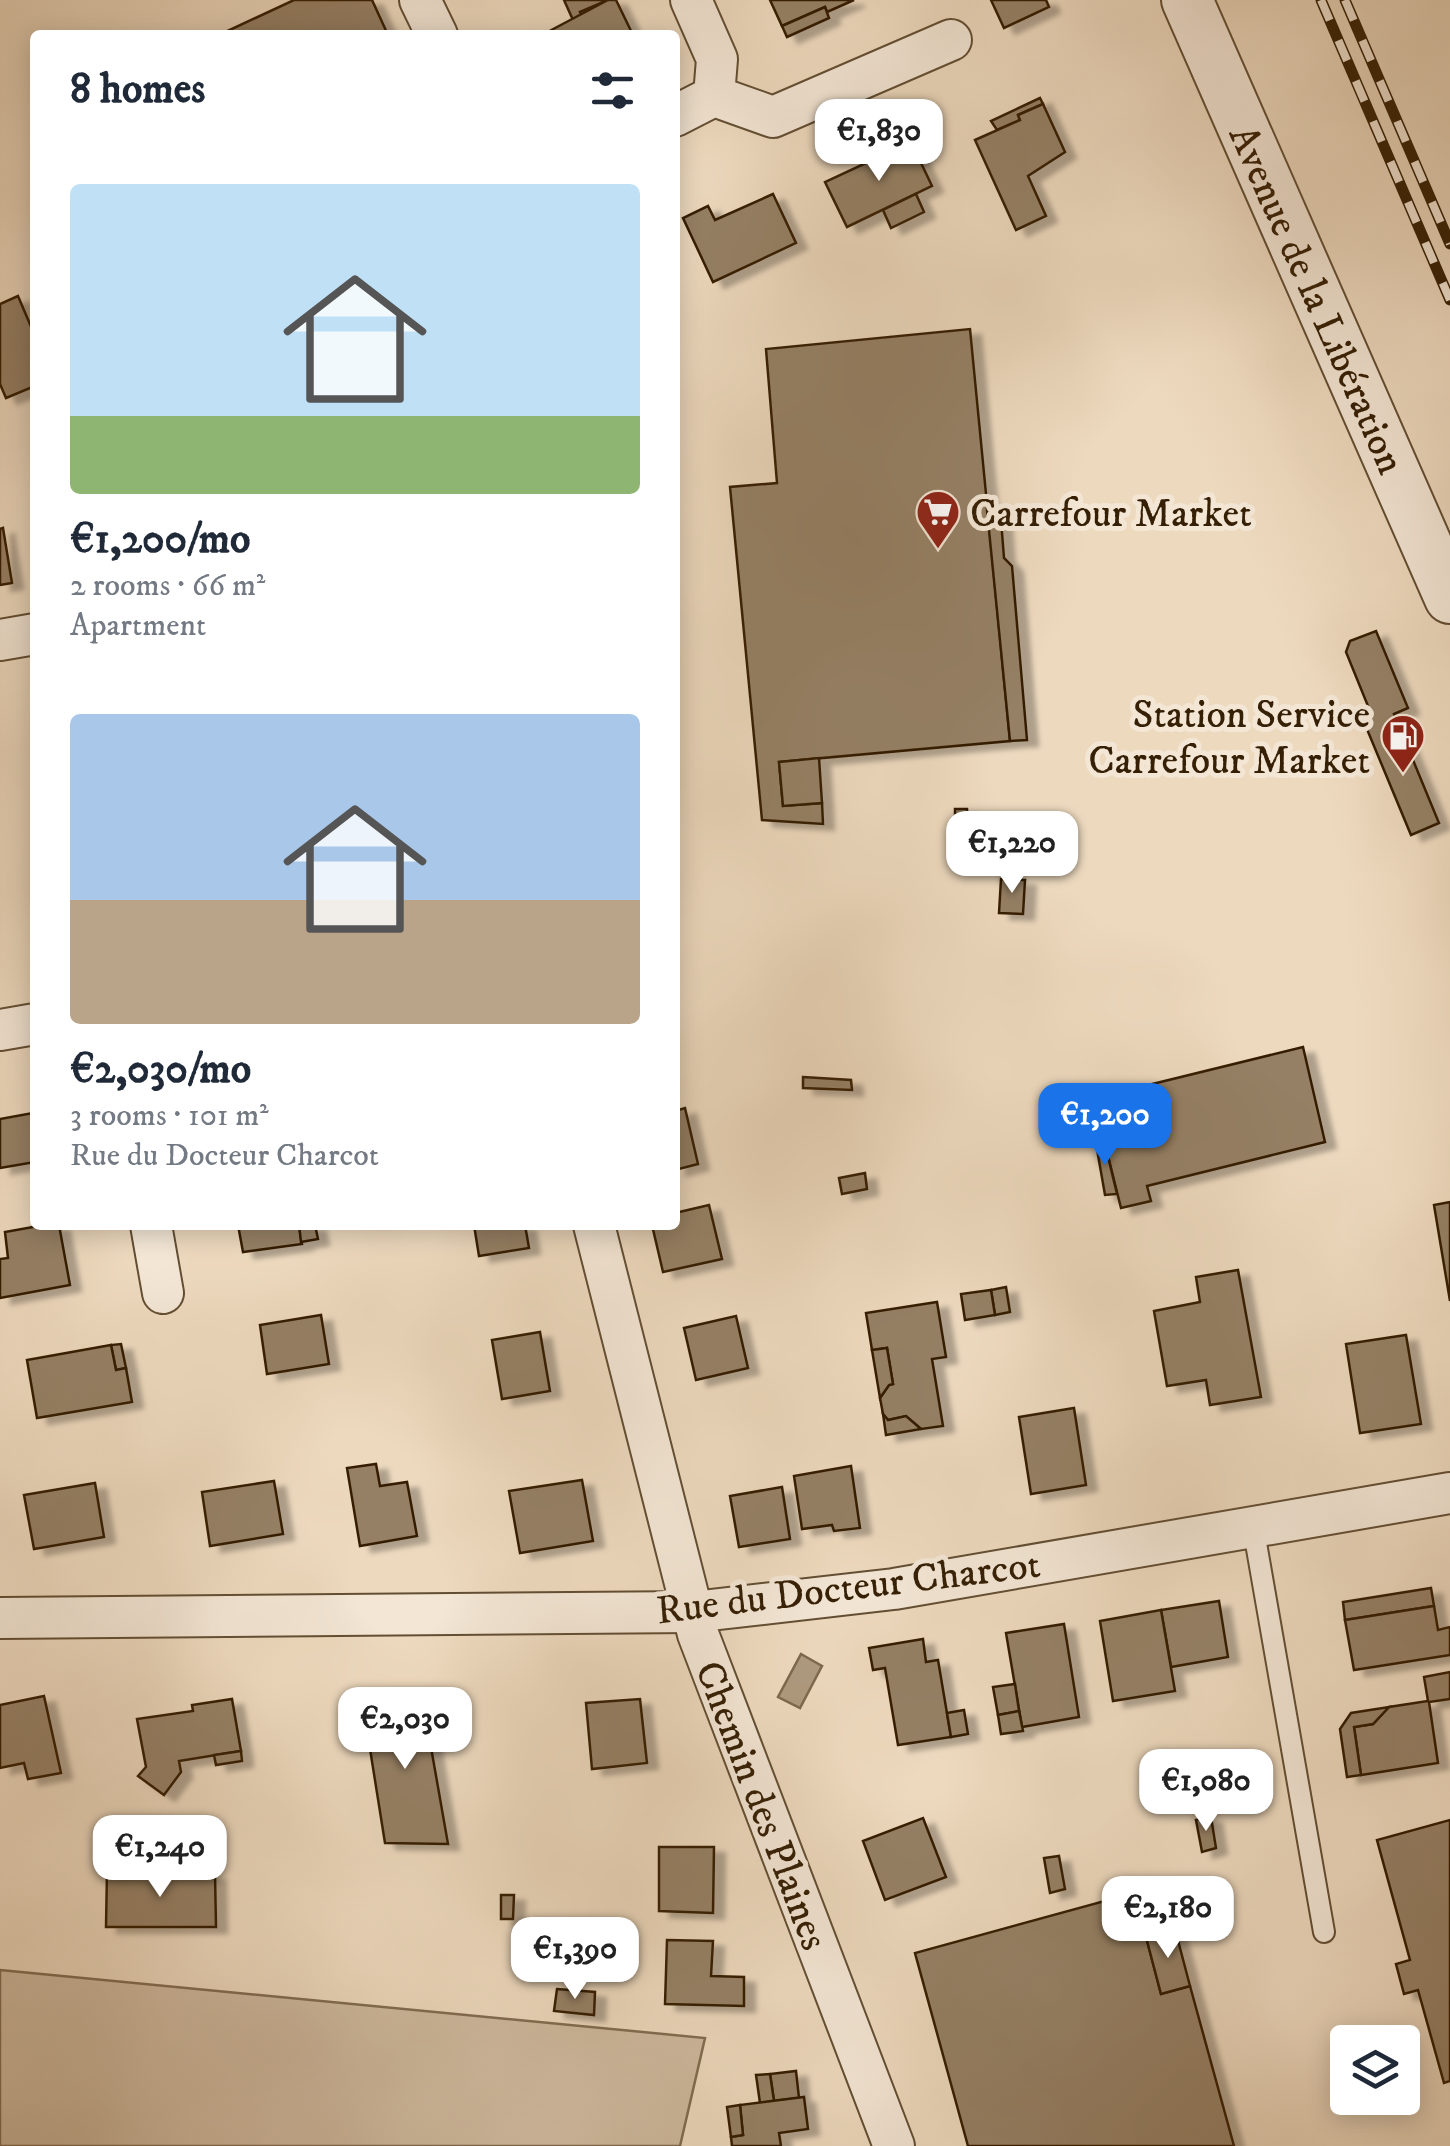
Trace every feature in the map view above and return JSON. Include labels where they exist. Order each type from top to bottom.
[{"type":"street","points":[[420,0],[435,30]]},
{"type":"street","points":[[691,0],[717,59],[714,96]]},
{"type":"street","name":"Avenue de la Libération","points":[[1187,0],[1450,598]]},
{"type":"street","points":[[680,113],[714,96],[773,117],[951,40]]},
{"type":"street","points":[[0,640],[30,635]]},
{"type":"street","points":[[0,1030],[30,1025]]},
{"type":"street","points":[[152,1230],[163,1293]]},
{"type":"street","name":"Chemin des Plaines","points":[[595,1230],[693,1612],[734,1732],[894,2146]]},
{"type":"street","name":"Rue du Docteur Charcot","points":[[0,1618],[693,1612],[894,1589],[1450,1493]]},
{"type":"lane","points":[[1253,1526],[1324,1932]]},
{"type":"shaded area","points":[[801,1654],[822,1666],[800,1708],[778,1697]]},
{"type":"shaded area","points":[[0,1970],[705,2038],[680,2146],[0,2146]]},
{"type":"building","points":[[294,0],[372,0],[386,30],[230,30]]},
{"type":"building","points":[[564,0],[608,0],[580,12],[582,16],[573,20]]},
{"type":"building","points":[[608,0],[616,0],[631,30],[551,30]]},
{"type":"building","points":[[770,0],[854,0],[827,12],[825,7],[782,26]]},
{"type":"building","points":[[991,0],[1046,0],[1049,7],[1004,28]]},
{"type":"building","points":[[825,7],[829,18],[787,37],[782,26]]},
{"type":"building","points":[[1040,98],[1043,104],[1018,115],[1020,120],[997,130],[991,121]]},
{"type":"building","points":[[1043,104],[1065,152],[1028,176],[1046,216],[1016,230],[975,140],[1020,120],[1018,115]]},
{"type":"building","points":[[911,142],[932,186],[847,227],[825,182]]},
{"type":"building","points":[[773,194],[796,243],[713,282],[683,218],[708,206],[715,220]]},
{"type":"building","points":[[916,194],[924,212],[891,228],[883,210]]},
{"type":"building","points":[[18,296],[30,324],[30,388],[6,398],[0,384],[0,304]]},
{"type":"building","points":[[970,329],[1010,741],[779,762],[783,806],[822,803],[823,824],[762,820],[730,487],[777,483],[766,349]]},
{"type":"building","points":[[987,510],[1001,520],[1004,558],[1012,566],[1027,740],[1010,741]]},
{"type":"building","points":[[3,528],[12,583],[0,585],[0,529]]},
{"type":"building","points":[[1376,631],[1408,708],[1394,714],[1439,823],[1411,835],[1359,710],[1368,706],[1346,652],[1350,641]]},
{"type":"building","points":[[819,758],[822,803],[783,806],[779,762]]},
{"type":"building","points":[[955,809],[967,809],[968,832],[955,832]]},
{"type":"building","points":[[1001,879],[1025,880],[1023,914],[999,913]]},
{"type":"building","points":[[1303,1047],[1325,1142],[1147,1186],[1151,1201],[1121,1208],[1103,1136],[1133,1128],[1124,1091]]},
{"type":"building","points":[[803,1077],[851,1080],[852,1090],[803,1088]]},
{"type":"building","points":[[685,1108],[698,1164],[680,1169],[680,1110]]},
{"type":"building","points":[[30,1114],[30,1163],[0,1168],[0,1119]]},
{"type":"building","points":[[1103,1136],[1117,1194],[1105,1195],[1095,1138]]},
{"type":"building","points":[[865,1173],[867,1189],[842,1194],[839,1178]]},
{"type":"building","points":[[1450,1202],[1450,1301],[1434,1205]]},
{"type":"building","points":[[709,1205],[722,1259],[663,1272],[653,1230],[680,1230],[680,1212]]},
{"type":"building","points":[[30,1228],[60,1230],[70,1285],[0,1298],[0,1259],[8,1258],[5,1232]]},
{"type":"building","points":[[239,1230],[300,1230],[302,1244],[243,1252]]},
{"type":"building","points":[[300,1230],[316,1230],[318,1239],[301,1242]]},
{"type":"building","points":[[475,1230],[526,1230],[529,1248],[479,1256]]},
{"type":"building","points":[[1238,1270],[1261,1397],[1210,1405],[1206,1380],[1167,1386],[1154,1311],[1200,1302],[1196,1277]]},
{"type":"building","points":[[1006,1287],[1010,1312],[995,1315],[991,1290]]},
{"type":"building","points":[[991,1290],[995,1315],[965,1320],[961,1294]]},
{"type":"building","points":[[937,1302],[946,1357],[932,1359],[943,1426],[921,1429],[906,1416],[888,1420],[883,1414],[880,1398],[893,1384],[887,1348],[872,1350],[866,1313]]},
{"type":"building","points":[[321,1315],[329,1364],[267,1374],[260,1325]]},
{"type":"building","points":[[736,1316],[748,1368],[696,1380],[684,1328]]},
{"type":"building","points":[[540,1332],[550,1391],[502,1399],[492,1340]]},
{"type":"building","points":[[1406,1335],[1421,1424],[1360,1433],[1346,1344]]},
{"type":"building","points":[[121,1344],[126,1368],[116,1370],[111,1345]]},
{"type":"building","points":[[111,1345],[116,1370],[126,1368],[132,1402],[37,1418],[27,1360]]},
{"type":"building","points":[[887,1348],[893,1384],[880,1398],[872,1350]]},
{"type":"building","points":[[1074,1408],[1086,1485],[1031,1494],[1019,1417]]},
{"type":"building","points":[[883,1414],[888,1420],[906,1416],[921,1429],[886,1435]]},
{"type":"building","points":[[376,1464],[380,1486],[407,1482],[417,1536],[360,1546],[347,1468]]},
{"type":"building","points":[[851,1466],[860,1528],[834,1531],[832,1525],[802,1529],[794,1476]]},
{"type":"building","points":[[582,1480],[593,1541],[520,1553],[509,1491]]},
{"type":"building","points":[[274,1481],[283,1534],[210,1546],[202,1492]]},
{"type":"building","points":[[95,1483],[104,1537],[34,1549],[24,1495]]},
{"type":"building","points":[[782,1487],[790,1539],[739,1547],[730,1496]]},
{"type":"building","points":[[1431,1588],[1434,1606],[1345,1620],[1343,1602]]},
{"type":"building","points":[[1219,1601],[1228,1657],[1171,1667],[1161,1610]]},
{"type":"building","points":[[1434,1606],[1438,1630],[1450,1627],[1450,1655],[1354,1670],[1345,1620]]},
{"type":"building","points":[[1161,1610],[1175,1691],[1113,1701],[1100,1621]]},
{"type":"building","points":[[1064,1624],[1079,1717],[1022,1727],[1006,1633]]},
{"type":"building","points":[[923,1639],[926,1662],[938,1660],[951,1737],[898,1745],[885,1668],[873,1670],[869,1648]]},
{"type":"building","points":[[1450,1672],[1450,1699],[1429,1702],[1438,1763],[1361,1775],[1354,1727],[1373,1724],[1389,1707],[1428,1701],[1424,1677]]},
{"type":"building","points":[[1015,1684],[1019,1711],[998,1715],[993,1687]]},
{"type":"building","points":[[44,1696],[61,1773],[28,1779],[24,1763],[0,1768],[0,1705]]},
{"type":"building","points":[[422,1696],[448,1844],[385,1843],[363,1705]]},
{"type":"building","points":[[232,1699],[241,1751],[179,1761],[181,1772],[164,1795],[138,1776],[146,1767],[137,1719],[193,1711],[192,1705]]},
{"type":"building","points":[[640,1699],[647,1763],[592,1769],[586,1703]]},
{"type":"building","points":[[1389,1707],[1373,1724],[1354,1727],[1361,1775],[1347,1777],[1340,1729],[1351,1713]]},
{"type":"building","points":[[964,1710],[968,1734],[951,1737],[947,1713]]},
{"type":"building","points":[[1019,1711],[1023,1731],[1001,1734],[998,1715]]},
{"type":"building","points":[[241,1751],[242,1761],[216,1765],[214,1755]]},
{"type":"building","points":[[1211,1817],[1216,1848],[1202,1852],[1196,1820]]},
{"type":"building","points":[[923,1818],[946,1877],[885,1900],[863,1841]]},
{"type":"building","points":[[1450,1820],[1450,2081],[1444,2083],[1418,1990],[1404,1994],[1396,1964],[1410,1960],[1377,1840]]},
{"type":"building","points":[[659,1847],[714,1847],[713,1913],[659,1911]]},
{"type":"building","points":[[1059,1856],[1065,1889],[1050,1893],[1044,1858]]},
{"type":"building","points":[[107,1870],[215,1874],[216,1927],[106,1927]]},
{"type":"building","points":[[1163,1885],[1175,1929],[1146,1937],[1161,1994],[1190,1986],[1234,2146],[968,2146],[915,1953]]},
{"type":"building","points":[[501,1895],[514,1895],[513,1919],[501,1919]]},
{"type":"building","points":[[1175,1929],[1190,1986],[1161,1994],[1146,1937]]},
{"type":"building","points":[[667,1940],[713,1941],[711,1976],[744,1977],[744,2006],[665,2004]]},
{"type":"building","points":[[557,1989],[595,1992],[594,2015],[554,2011]]},
{"type":"building","points":[[796,2071],[799,2098],[774,2101],[770,2074]]},
{"type":"building","points":[[770,2074],[774,2101],[760,2103],[756,2075]]},
{"type":"building","points":[[804,2097],[808,2129],[779,2133],[781,2146],[732,2146],[731,2137],[743,2135],[740,2105]]},
{"type":"building","points":[[740,2105],[743,2135],[731,2137],[727,2107]]},
{"type":"railway","points":[[1321,0],[1450,300]]},
{"type":"railway","points":[[1345,0],[1450,244]]},
{"type":"place","name":"Carrefour Market","points":[[938,550]]},
{"type":"place","name":"Station Service Carrefour Market","points":[[1403,774]]}]
